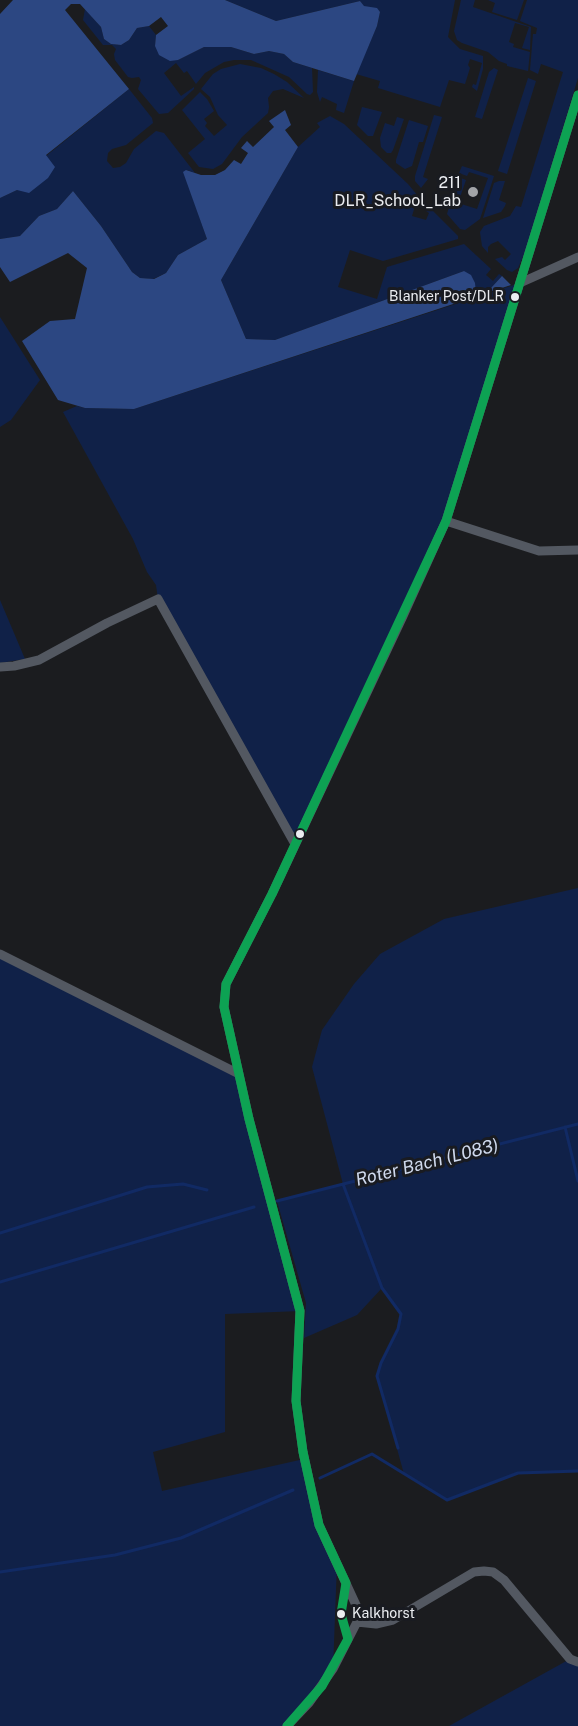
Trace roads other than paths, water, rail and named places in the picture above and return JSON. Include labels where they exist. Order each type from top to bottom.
[{"type":"street","points":[[287,1726],[322,1686],[333,1669],[357,1622],[356,1605],[319,1525],[303,1452],[296,1401],[300,1311],[239,1074],[224,1007],[226,984],[404,616],[446,521],[578,95]]},
{"type":"street","points":[[520,283],[578,257]]},
{"type":"street","points":[[446,521],[539,550],[578,550]]},
{"type":"street","points":[[0,667],[39,660],[107,623],[158,599],[295,844]]},
{"type":"street","points":[[0,954],[239,1074]]},
{"type":"street","points":[[357,1622],[376,1624],[393,1620],[474,1572],[493,1572],[504,1580],[570,1659],[578,1662]]},
{"type":"waterway","name":"Roter Bach (L083)","points":[[277,1201],[578,1124]]},
{"type":"waterway","points":[[565,1127],[578,1181]]},
{"type":"waterway","points":[[0,1233],[147,1187],[183,1184],[207,1190]]},
{"type":"waterway","points":[[343,1184],[382,1288],[401,1314],[398,1329],[377,1376],[398,1448]]},
{"type":"waterway","name":"Roter Bach (L083)","points":[[0,1282],[254,1207]]},
{"type":"waterway","points":[[320,1478],[372,1454],[447,1500],[518,1473],[578,1471]]},
{"type":"waterway","points":[[0,1572],[115,1555],[181,1538],[293,1490]]},
{"type":"place","name":"211 DLR_School_Lab","points":[[473,192]]},
{"type":"place","name":"Blanker Post/DLR","points":[[515,297]]},
{"type":"place","name":"Kalkhorst","points":[[341,1614]]}]
